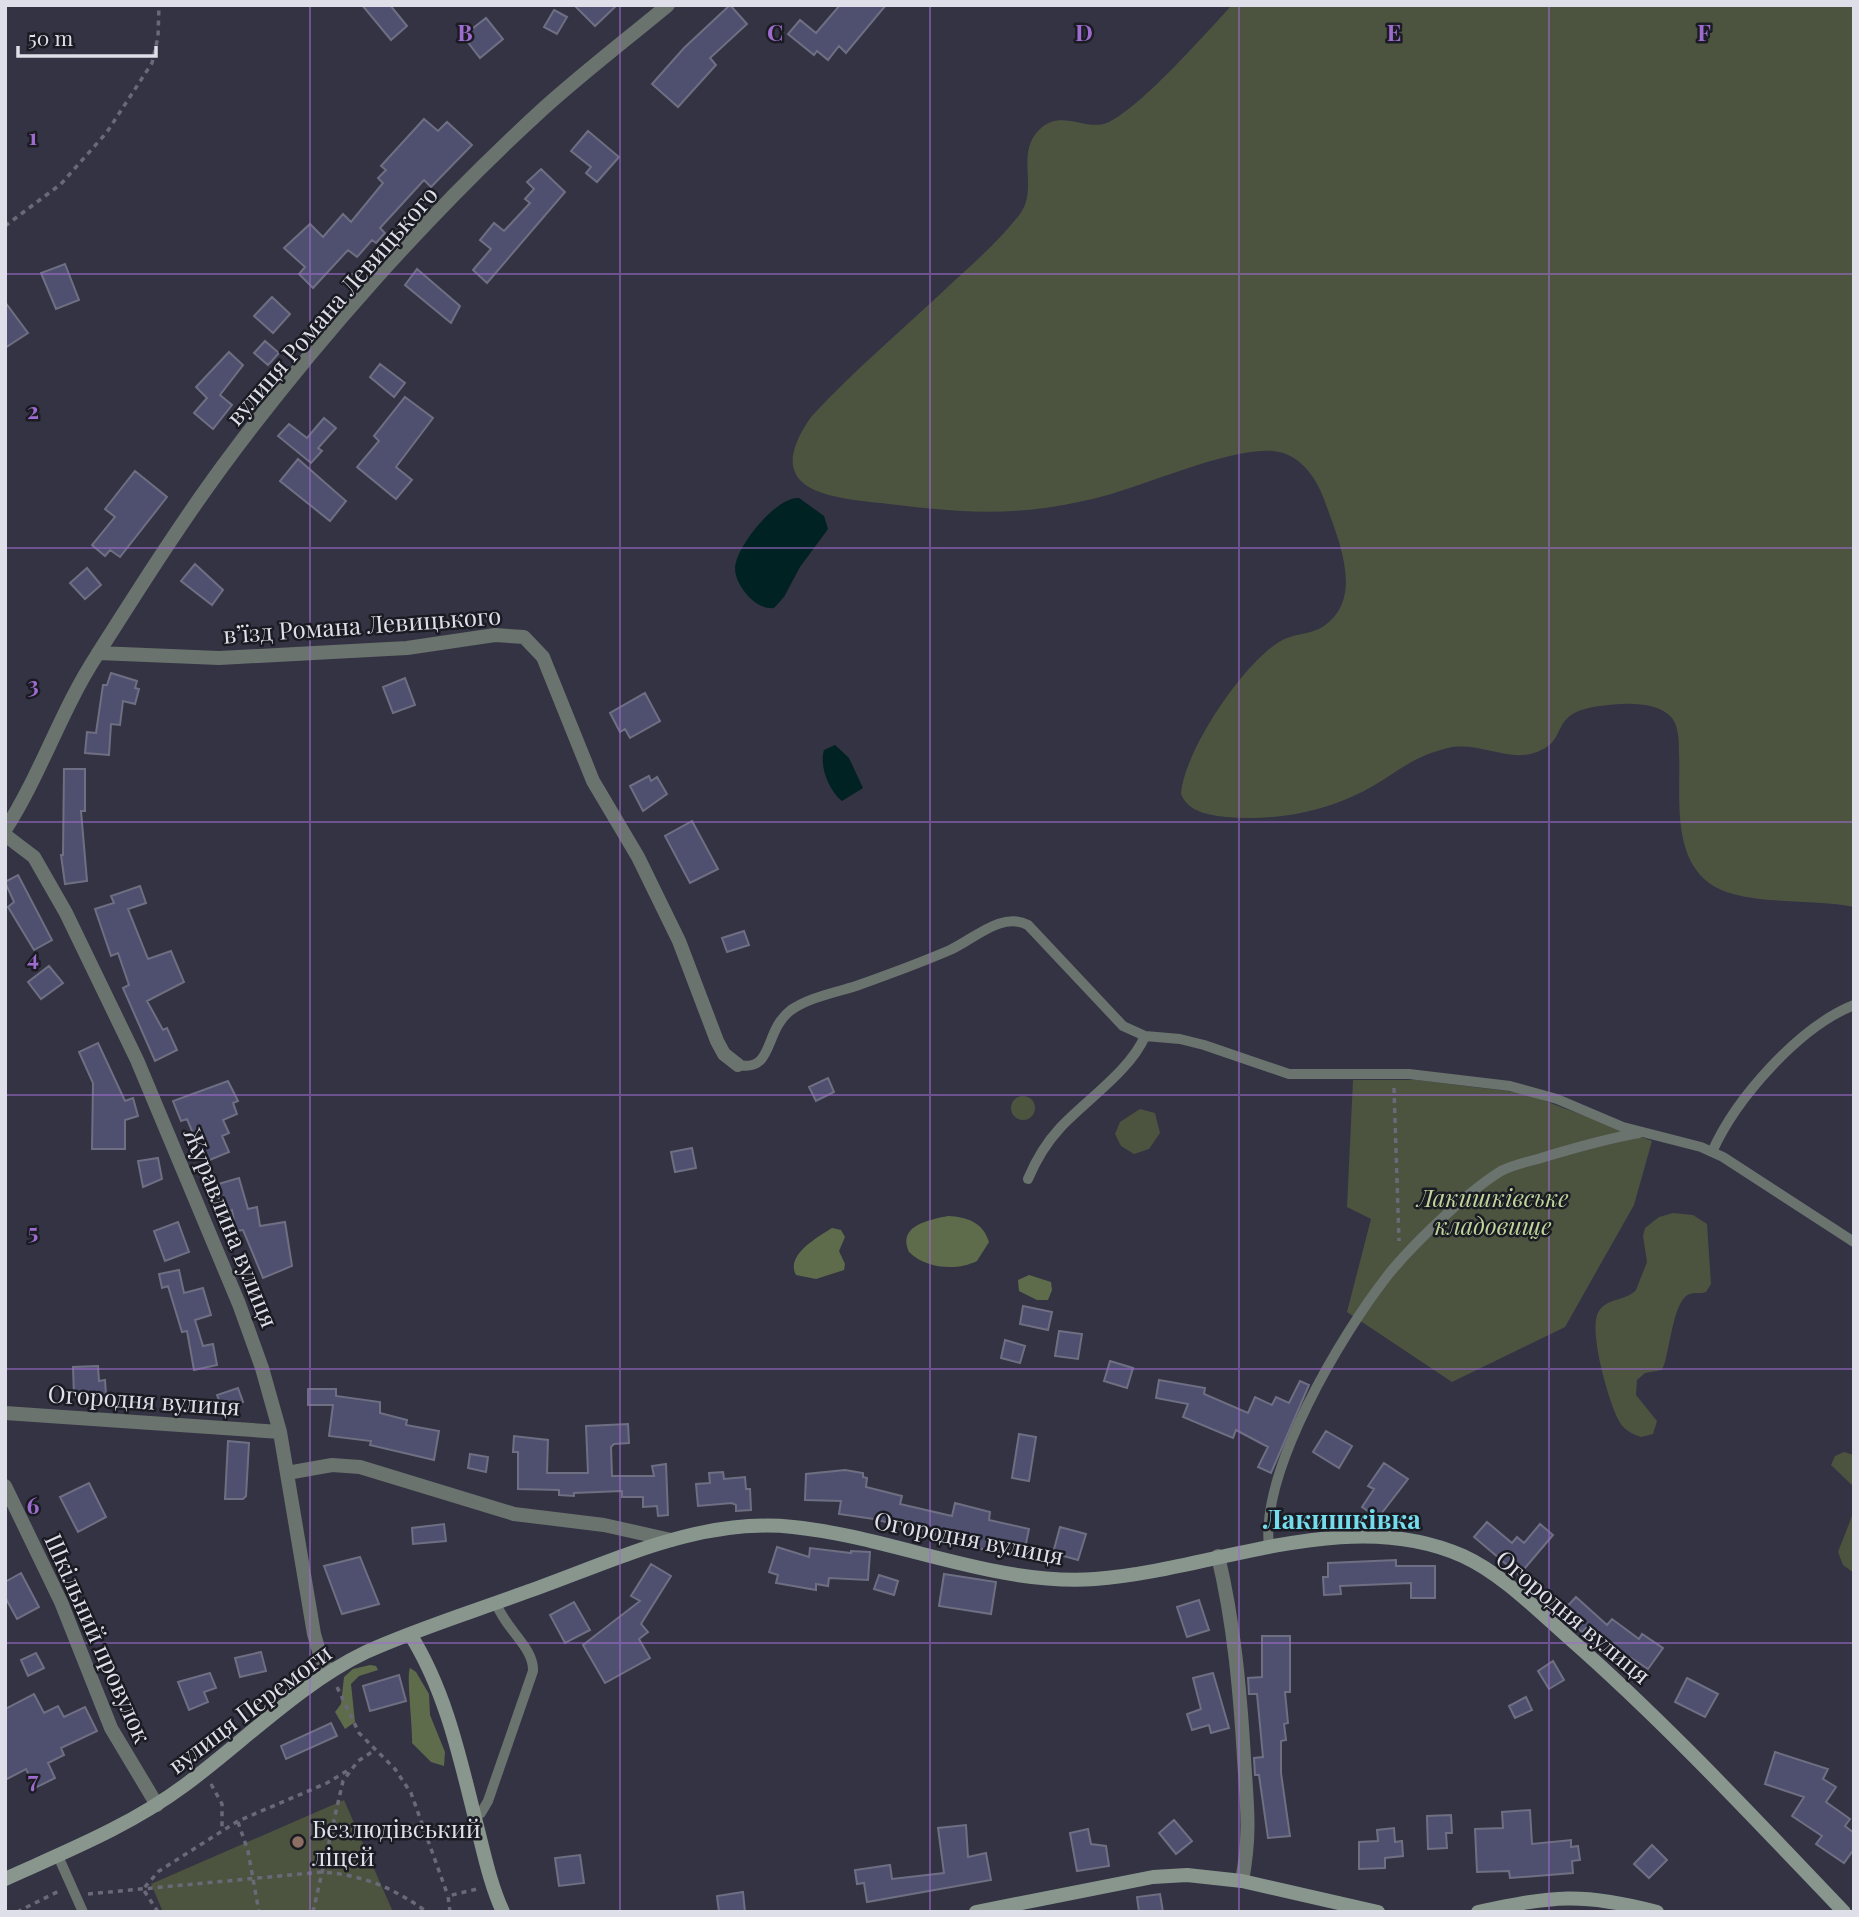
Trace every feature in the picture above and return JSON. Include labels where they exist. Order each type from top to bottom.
[{"type":"street","name":"вулиця Романа Левицького","points":[[5,832],[31,788],[66,710],[97,653],[220,470],[357,302],[517,133],[572,83],[668,5]]},
{"type":"street","name":"в’їзд Романа Левицького","points":[[97,653],[190,659],[397,649],[495,635],[517,635],[531,641],[548,668],[593,780],[638,856],[684,953],[717,1041],[724,1054],[738,1065]]},
{"type":"street","name":"Журавлина вулиця","points":[[5,832],[28,850],[40,865],[129,1042],[184,1166],[239,1304],[262,1368],[280,1433],[314,1634],[321,1658],[329,1672]]},
{"type":"street","name":"Огородня вулиця","points":[[5,1413],[280,1433]]},
{"type":"street","name":"Огородня вулиця","points":[[287,1473],[332,1465],[360,1467],[514,1514],[604,1525],[671,1539],[735,1527],[796,1527],[1012,1572],[1065,1579],[1123,1576],[1269,1547],[1331,1539],[1388,1539],[1447,1550],[1483,1567],[1635,1696],[1844,1912]]},
{"type":"street","name":"Шкільний провулок","points":[[5,1486],[65,1613],[111,1728],[157,1805]]},
{"type":"street","name":"вулиця Перемоги","points":[[5,1879],[58,1856],[157,1805],[329,1672],[366,1652],[671,1539]]},
{"type":"street","points":[[1219,1556],[1230,1609],[1242,1709],[1250,1825],[1242,1881]]},
{"type":"street","points":[[410,1634],[439,1689],[493,1885],[503,1912]]},
{"type":"street","points":[[976,1912],[1170,1875],[1204,1875],[1242,1881],[1378,1912]]},
{"type":"street","points":[[1478,1912],[1568,1896],[1613,1901],[1657,1912]]},
{"type":"lane","points":[[738,1065],[750,1066],[759,1063],[765,1055],[776,1025],[803,1003],[911,965],[1011,920],[1028,925],[1123,1026],[1145,1036],[1190,1041],[1289,1074],[1434,1076],[1510,1086],[1557,1099],[1641,1133],[1712,1152],[1854,1242]]},
{"type":"lane","points":[[1712,1152],[1733,1113],[1783,1056],[1821,1022],[1854,1005]]},
{"type":"lane","points":[[1028,1179],[1038,1157],[1060,1127],[1114,1075],[1145,1036]]},
{"type":"lane","points":[[1269,1547],[1269,1514],[1283,1462],[1332,1362],[1377,1291],[1398,1264],[1473,1194],[1502,1171],[1587,1143],[1641,1133]]},
{"type":"lane","points":[[475,1816],[481,1813],[488,1801],[533,1671],[531,1655],[505,1623],[496,1603]]},
{"type":"lane","points":[[58,1856],[79,1897],[83,1912]]},
{"type":"path","points":[[5,226],[61,184],[107,132],[152,63],[158,37],[159,5]]},
{"type":"path","points":[[1387,1074],[1397,1096],[1398,1264]]},
{"type":"path","points":[[329,1672],[359,1733],[395,1769],[411,1793],[447,1896],[450,1912]]},
{"type":"path","points":[[143,1889],[159,1871],[238,1821],[350,1769],[374,1750]]},
{"type":"path","points":[[313,1912],[337,1796],[350,1769]]},
{"type":"path","points":[[202,1772],[222,1804],[222,1831]]},
{"type":"path","points":[[238,1821],[248,1851],[259,1912]]},
{"type":"path","points":[[79,1897],[103,1891],[322,1872],[352,1875],[387,1886],[427,1912]]},
{"type":"path","points":[[17,1912],[73,1884]]},
{"type":"path","points":[[447,1896],[493,1885]]},
{"type":"path","points":[[143,1889],[158,1912]]},
{"type":"green space","points":[[1232,5],[1854,5],[1854,907],[1740,896],[1709,883],[1697,871],[1683,840],[1676,726],[1665,712],[1638,704],[1600,706],[1572,714],[1565,720],[1554,741],[1537,752],[1526,755],[1504,754],[1471,747],[1434,752],[1413,761],[1348,799],[1314,810],[1243,818],[1206,814],[1189,805],[1181,794],[1185,776],[1204,733],[1233,688],[1265,653],[1279,642],[1324,626],[1337,614],[1344,599],[1345,566],[1321,491],[1305,467],[1291,456],[1273,451],[1235,455],[1075,503],[997,512],[946,510],[846,499],[809,487],[797,477],[793,462],[797,443],[811,417],[863,365],[988,250],[1020,214],[1028,193],[1029,150],[1032,139],[1039,130],[1047,124],[1065,120],[1101,125],[1123,113],[1173,68]]},
{"type":"green space","name":"Лакишківське кладовище","points":[[1353,1080],[1417,1080],[1523,1093],[1652,1141],[1634,1205],[1565,1327],[1452,1382],[1347,1312],[1371,1219],[1347,1207]]},
{"type":"green space","points":[[1023,1096],[1032,1099],[1035,1108],[1032,1117],[1023,1120],[1014,1117],[1011,1108],[1014,1099]]},
{"type":"green space","points":[[1140,1109],[1155,1113],[1160,1133],[1149,1149],[1134,1154],[1121,1146],[1115,1134],[1120,1122]]},
{"type":"green space","points":[[1673,1213],[1693,1215],[1707,1224],[1711,1284],[1706,1292],[1692,1293],[1684,1298],[1679,1306],[1662,1370],[1645,1373],[1637,1380],[1636,1395],[1657,1421],[1653,1434],[1641,1437],[1623,1427],[1615,1412],[1597,1349],[1596,1320],[1602,1307],[1636,1290],[1647,1262],[1643,1236],[1645,1228],[1659,1217]]},
{"type":"green space","points":[[1844,1452],[1854,1455],[1854,1487],[1831,1465],[1835,1456]]},
{"type":"green space","points":[[1854,1511],[1854,1573],[1843,1565],[1838,1552]]},
{"type":"green space","points":[[344,1800],[393,1912],[163,1912],[151,1884]]},
{"type":"shaded area","points":[[799,498],[824,516],[828,529],[800,567],[784,597],[774,608],[764,607],[749,597],[739,584],[735,572],[737,559],[750,536],[769,513],[790,500]]},
{"type":"shaded area","points":[[835,745],[849,758],[863,788],[842,801],[829,785],[823,763],[824,750]]},
{"type":"shaded area","points":[[948,1216],[968,1219],[983,1230],[989,1242],[977,1261],[942,1267],[924,1262],[909,1252],[906,1243],[911,1230],[924,1222]]},
{"type":"shaded area","points":[[832,1228],[841,1230],[845,1237],[839,1251],[845,1264],[844,1270],[816,1279],[796,1275],[795,1260],[799,1254]]},
{"type":"shaded area","points":[[1029,1275],[1051,1282],[1052,1290],[1048,1300],[1037,1300],[1019,1291],[1018,1280]]},
{"type":"shaded area","points":[[376,1666],[378,1670],[359,1676],[351,1684],[355,1722],[345,1729],[335,1712],[341,1704],[344,1677],[353,1669]]},
{"type":"shaded area","points":[[410,1668],[416,1672],[429,1694],[430,1715],[445,1752],[444,1766],[431,1762],[412,1743]]},
{"type":"building","points":[[362,5],[390,5],[407,26],[391,40]]},
{"type":"building","points":[[574,5],[617,5],[595,26]]},
{"type":"building","points":[[730,5],[747,24],[710,58],[716,65],[678,107],[652,84],[684,48]]},
{"type":"building","points":[[840,5],[886,5],[846,53],[839,46],[828,60],[817,51],[814,55],[788,34],[800,20],[816,33]]},
{"type":"building","points":[[554,10],[567,17],[557,34],[544,27]]},
{"type":"building","points":[[486,18],[503,39],[480,58],[463,36]]},
{"type":"building","points":[[424,119],[438,131],[447,122],[472,145],[431,187],[424,180],[380,228],[385,233],[376,243],[372,240],[357,257],[348,250],[313,288],[299,274],[305,267],[284,248],[310,224],[323,237],[343,214],[351,222],[383,183],[378,178],[386,170],[381,166]]},
{"type":"building","points":[[588,131],[619,157],[597,182],[586,173],[591,167],[571,151]]},
{"type":"building","points":[[541,169],[565,192],[487,283],[473,270],[491,249],[480,240],[494,223],[504,231],[530,203],[525,199],[534,189],[527,182]]},
{"type":"building","points":[[65,264],[79,300],[56,309],[41,273]]},
{"type":"building","points":[[417,269],[460,306],[451,323],[405,285]]},
{"type":"building","points":[[272,297],[290,314],[273,333],[254,316]]},
{"type":"building","points":[[5,302],[28,333],[5,348]]},
{"type":"building","points":[[265,341],[279,353],[268,365],[254,353]]},
{"type":"building","points":[[229,352],[243,365],[220,395],[232,405],[213,429],[194,413],[207,398],[196,387]]},
{"type":"building","points":[[380,364],[405,383],[394,397],[370,377]]},
{"type":"building","points":[[405,397],[433,418],[396,467],[412,480],[396,499],[357,467],[379,441],[374,436]]},
{"type":"building","points":[[324,418],[336,428],[318,448],[322,451],[311,463],[278,436],[289,424],[307,438]]},
{"type":"building","points":[[298,459],[346,501],[330,521],[280,481]]},
{"type":"building","points":[[135,471],[167,497],[120,557],[110,550],[105,556],[92,545],[115,517],[105,509]]},
{"type":"building","points":[[195,564],[223,590],[212,605],[181,581]]},
{"type":"building","points":[[87,568],[101,585],[85,599],[70,583]]},
{"type":"building","points":[[111,673],[137,681],[135,688],[139,689],[135,704],[123,701],[120,725],[111,724],[109,755],[85,753],[87,732],[96,733],[103,685],[107,685]]},
{"type":"building","points":[[405,678],[415,705],[393,713],[383,687]]},
{"type":"building","points":[[645,693],[660,721],[630,738],[625,729],[620,732],[610,713]]},
{"type":"building","points":[[64,769],[85,769],[85,811],[81,811],[87,881],[65,884],[61,855]]},
{"type":"building","points":[[649,776],[651,781],[657,777],[667,794],[643,811],[630,786]]},
{"type":"building","points":[[692,821],[718,869],[690,883],[665,836]]},
{"type":"building","points":[[18,875],[52,940],[34,950],[8,907],[14,902],[5,882]]},
{"type":"building","points":[[140,886],[146,903],[128,909],[148,959],[171,951],[184,982],[147,1001],[163,1030],[167,1028],[177,1050],[155,1061],[123,988],[129,985],[118,953],[111,956],[95,909],[114,903],[111,896]]},
{"type":"building","points":[[744,931],[749,945],[727,952],[722,938]]},
{"type":"building","points":[[49,966],[63,983],[41,999],[28,982]]},
{"type":"building","points":[[98,1043],[125,1101],[133,1098],[138,1116],[125,1120],[125,1149],[92,1149],[93,1083],[79,1052]]},
{"type":"building","points":[[828,1078],[834,1092],[816,1101],[809,1087]]},
{"type":"building","points":[[228,1081],[238,1101],[233,1103],[237,1114],[223,1120],[229,1133],[222,1136],[229,1152],[205,1162],[187,1119],[181,1121],[173,1101]]},
{"type":"building","points":[[692,1148],[696,1168],[675,1172],[671,1152]]},
{"type":"building","points":[[158,1158],[162,1179],[143,1187],[138,1161]]},
{"type":"building","points":[[239,1178],[248,1209],[257,1207],[260,1226],[285,1222],[292,1266],[263,1278],[243,1230],[236,1231],[232,1210],[223,1213],[215,1185]]},
{"type":"building","points":[[178,1222],[189,1252],[165,1261],[154,1231]]},
{"type":"building","points":[[179,1270],[184,1293],[203,1288],[211,1315],[195,1320],[203,1346],[213,1344],[217,1365],[194,1370],[187,1331],[182,1332],[168,1286],[162,1288],[159,1274]]},
{"type":"building","points":[[1023,1306],[1052,1312],[1048,1330],[1020,1324]]},
{"type":"building","points":[[1059,1331],[1082,1334],[1078,1359],[1055,1356]]},
{"type":"building","points":[[1005,1340],[1025,1346],[1020,1363],[1001,1358]]},
{"type":"building","points":[[1110,1361],[1133,1368],[1127,1388],[1104,1381]]},
{"type":"building","points":[[98,1366],[99,1381],[105,1380],[106,1395],[74,1396],[73,1367]]},
{"type":"building","points":[[1159,1380],[1205,1388],[1204,1394],[1248,1413],[1255,1397],[1272,1405],[1276,1397],[1289,1403],[1300,1381],[1309,1385],[1271,1473],[1258,1467],[1268,1447],[1236,1430],[1233,1438],[1183,1417],[1188,1404],[1156,1398]]},
{"type":"building","points":[[238,1388],[243,1402],[223,1410],[217,1395]]},
{"type":"building","points":[[308,1389],[336,1389],[336,1396],[380,1402],[380,1413],[407,1420],[406,1425],[439,1431],[434,1460],[370,1445],[371,1441],[329,1436],[333,1405],[308,1405]]},
{"type":"building","points":[[628,1424],[629,1443],[614,1444],[611,1447],[612,1476],[654,1476],[652,1466],[666,1464],[668,1515],[658,1516],[657,1506],[643,1507],[643,1497],[622,1497],[622,1491],[574,1493],[574,1496],[559,1495],[559,1490],[518,1489],[518,1452],[513,1452],[514,1436],[548,1440],[547,1473],[588,1473],[586,1426]]},
{"type":"building","points":[[1326,1431],[1352,1446],[1339,1468],[1313,1452]]},
{"type":"building","points":[[1019,1434],[1036,1437],[1029,1481],[1012,1478]]},
{"type":"building","points":[[228,1441],[249,1443],[246,1496],[243,1499],[225,1499]]},
{"type":"building","points":[[470,1454],[488,1457],[486,1472],[468,1468]]},
{"type":"building","points":[[1384,1463],[1408,1479],[1378,1518],[1362,1507],[1374,1489],[1368,1486]]},
{"type":"building","points":[[845,1470],[863,1473],[863,1477],[867,1478],[866,1487],[902,1496],[900,1504],[952,1516],[955,1503],[990,1512],[989,1520],[1029,1529],[1023,1558],[946,1541],[947,1538],[874,1519],[839,1514],[841,1501],[805,1500],[806,1474]]},
{"type":"building","points":[[723,1472],[724,1479],[745,1477],[746,1489],[750,1489],[751,1510],[736,1511],[736,1505],[732,1503],[698,1506],[696,1484],[710,1483],[709,1473]]},
{"type":"building","points":[[89,1483],[106,1517],[78,1532],[60,1497]]},
{"type":"building","points":[[1487,1522],[1512,1543],[1517,1537],[1524,1543],[1540,1524],[1553,1535],[1519,1575],[1474,1537]]},
{"type":"building","points":[[444,1524],[446,1541],[413,1544],[412,1528]]},
{"type":"building","points":[[1060,1527],[1086,1534],[1078,1560],[1053,1553]]},
{"type":"building","points":[[777,1547],[809,1557],[810,1548],[851,1553],[870,1552],[868,1580],[829,1578],[828,1586],[816,1584],[816,1590],[776,1583],[778,1575],[769,1572]]},
{"type":"building","points":[[360,1557],[379,1604],[342,1614],[324,1566]]},
{"type":"building","points":[[1396,1560],[1396,1566],[1435,1566],[1435,1598],[1411,1598],[1411,1583],[1340,1586],[1341,1594],[1324,1595],[1323,1577],[1328,1577],[1328,1563]]},
{"type":"building","points":[[651,1564],[671,1576],[641,1624],[648,1632],[639,1639],[650,1658],[605,1683],[583,1645],[640,1601],[631,1596]]},
{"type":"building","points":[[21,1573],[39,1607],[17,1619],[5,1597],[5,1582]]},
{"type":"building","points":[[944,1574],[996,1582],[991,1614],[939,1606]]},
{"type":"building","points":[[879,1575],[898,1581],[894,1595],[874,1589]]},
{"type":"building","points":[[1576,1597],[1607,1625],[1612,1619],[1639,1639],[1642,1634],[1663,1648],[1648,1669],[1631,1658],[1630,1660],[1586,1628],[1582,1632],[1561,1613]]},
{"type":"building","points":[[1199,1600],[1209,1630],[1187,1637],[1177,1607]]},
{"type":"building","points":[[574,1602],[590,1630],[565,1643],[550,1615]]},
{"type":"building","points":[[1262,1636],[1290,1636],[1290,1692],[1285,1692],[1288,1723],[1284,1724],[1286,1740],[1281,1741],[1281,1773],[1290,1836],[1268,1838],[1259,1775],[1255,1775],[1254,1758],[1263,1757],[1257,1694],[1249,1694],[1248,1678],[1262,1677]]},
{"type":"building","points":[[261,1652],[266,1671],[240,1677],[235,1658]]},
{"type":"building","points":[[36,1653],[44,1668],[28,1676],[21,1660]]},
{"type":"building","points":[[1553,1661],[1564,1680],[1549,1689],[1538,1671]]},
{"type":"building","points":[[210,1673],[216,1688],[204,1692],[208,1702],[189,1710],[178,1682]]},
{"type":"building","points":[[1213,1673],[1229,1728],[1211,1733],[1209,1725],[1192,1730],[1187,1714],[1201,1709],[1193,1678]]},
{"type":"building","points":[[399,1675],[406,1701],[370,1711],[363,1686]]},
{"type":"building","points":[[1687,1678],[1718,1694],[1705,1717],[1675,1702]]},
{"type":"building","points":[[34,1694],[44,1713],[58,1706],[64,1717],[85,1707],[97,1731],[61,1748],[64,1755],[48,1763],[55,1778],[35,1788],[26,1769],[5,1780],[5,1709]]},
{"type":"building","points":[[1526,1697],[1532,1710],[1515,1718],[1509,1706]]},
{"type":"building","points":[[331,1723],[337,1736],[286,1759],[281,1746]]},
{"type":"building","points":[[1775,1752],[1828,1769],[1823,1779],[1836,1787],[1826,1802],[1850,1819],[1845,1826],[1854,1833],[1854,1849],[1844,1863],[1816,1844],[1822,1836],[1792,1816],[1804,1797],[1765,1784]]},
{"type":"building","points":[[1530,1810],[1532,1844],[1571,1840],[1571,1847],[1578,1846],[1580,1860],[1572,1861],[1573,1873],[1510,1878],[1509,1871],[1477,1872],[1475,1829],[1503,1828],[1502,1812]]},
{"type":"building","points":[[1451,1815],[1452,1833],[1446,1833],[1447,1848],[1428,1849],[1427,1816]]},
{"type":"building","points":[[1174,1820],[1192,1841],[1176,1854],[1159,1833]]},
{"type":"building","points":[[966,1825],[968,1857],[986,1853],[991,1880],[867,1902],[864,1883],[857,1884],[855,1870],[890,1865],[892,1879],[944,1873],[938,1828]]},
{"type":"building","points":[[1394,1828],[1395,1842],[1402,1841],[1403,1856],[1385,1858],[1385,1868],[1359,1869],[1359,1842],[1378,1841],[1377,1830]]},
{"type":"building","points":[[1088,1829],[1091,1844],[1106,1846],[1109,1866],[1077,1871],[1070,1833]]},
{"type":"building","points":[[1652,1845],[1667,1860],[1649,1878],[1634,1864]]},
{"type":"building","points":[[580,1855],[584,1883],[559,1886],[555,1858]]},
{"type":"building","points":[[743,1892],[745,1912],[719,1912],[717,1896]]},
{"type":"building","points":[[1160,1894],[1163,1912],[1139,1912],[1137,1897]]},
{"type":"place","name":"Безлюдівський ліцей","points":[[298,1842]]},
{"type":"district","name":"Лакишківка","points":[[1342,1518]]}]
